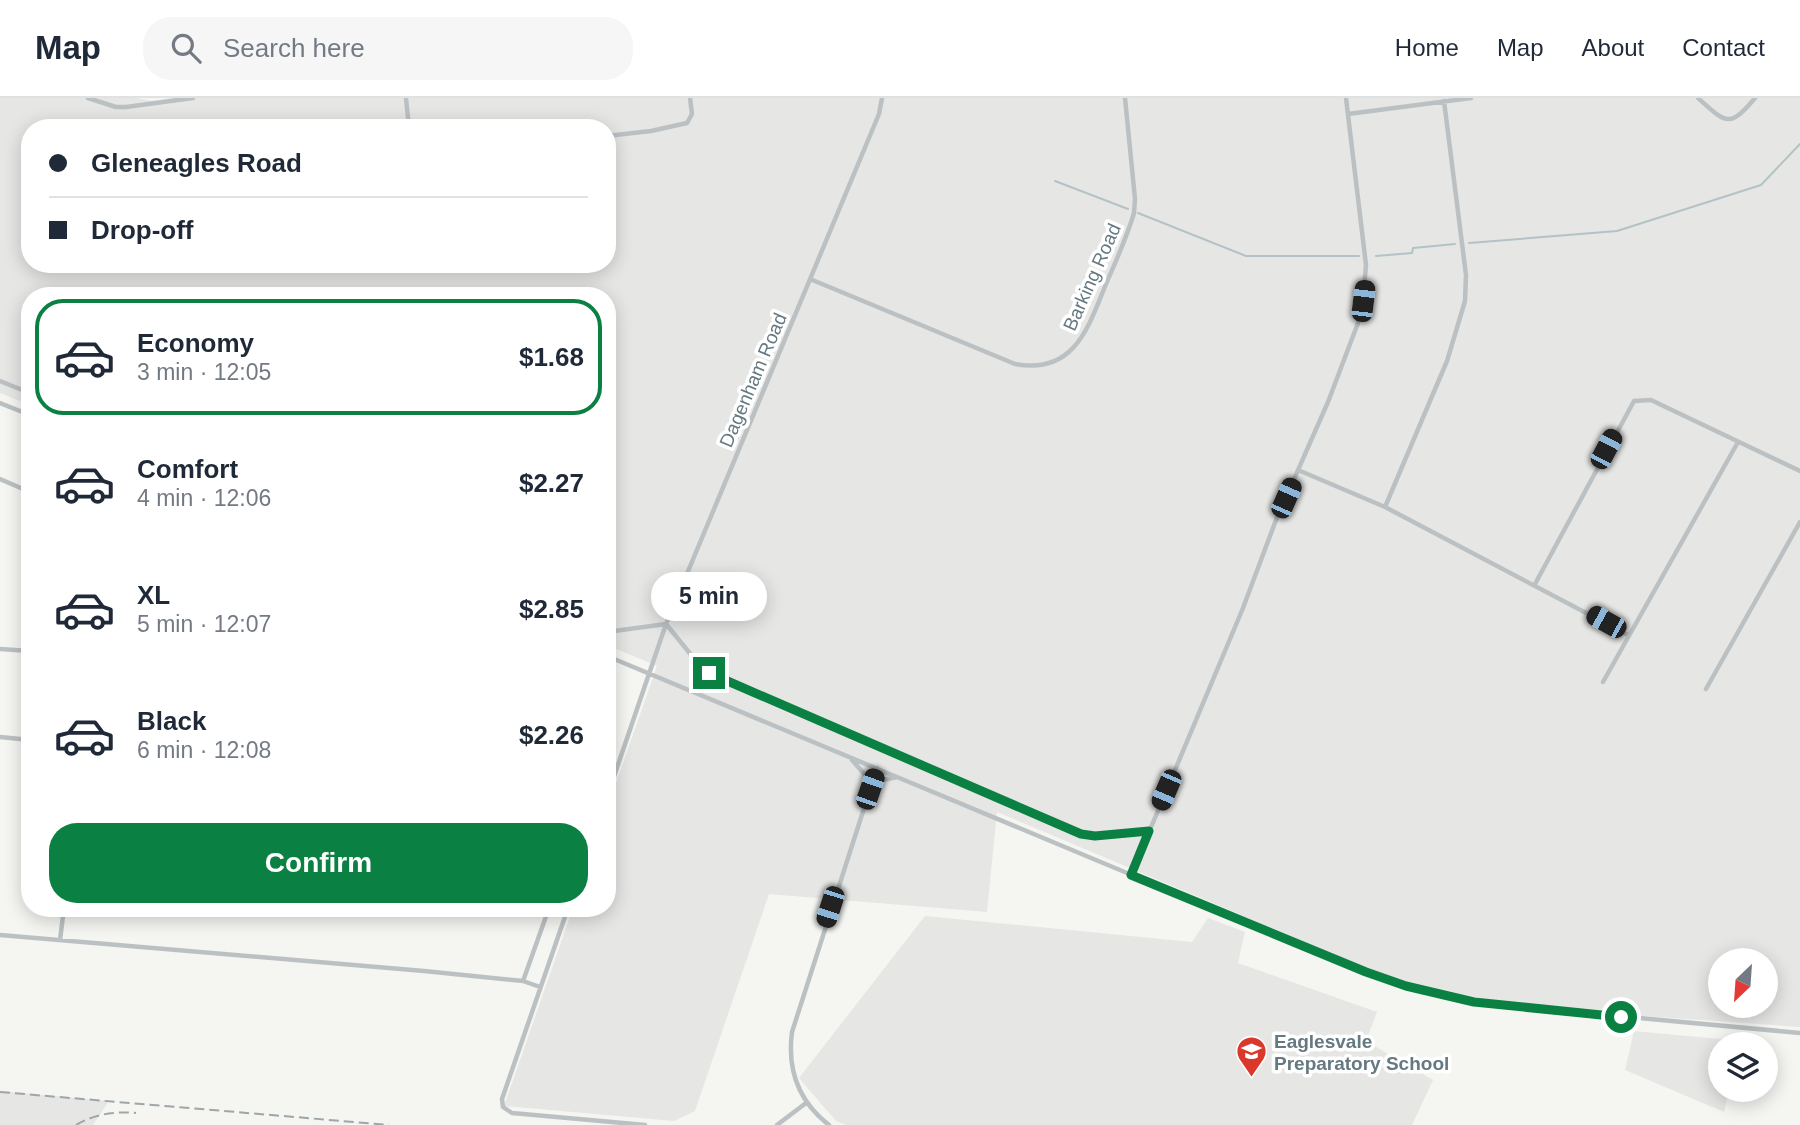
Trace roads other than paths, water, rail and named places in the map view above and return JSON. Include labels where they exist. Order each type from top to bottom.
[{"type":"street","points":[[88,98],[116,107],[192,98]]},
{"type":"street","points":[[406,98],[408,119]]},
{"type":"street","points":[[616,135],[682,125],[690,120],[692,114],[690,98]]},
{"type":"street","name":"Dagenham Road","points":[[616,770],[666,624],[878,114],[882,98]]},
{"type":"street","name":"Barking Road","points":[[810,279],[1015,364],[1028,366],[1060,359],[1070,352],[1085,334],[1134,213],[1125,98]]},
{"type":"street","points":[[1131,875],[1352,341],[1363,301],[1365,250],[1346,98]]},
{"type":"street","points":[[1348,114],[1471,98]]},
{"type":"street","points":[[1698,98],[1718,116],[1729,120],[1739,117],[1755,98]]},
{"type":"street","points":[[1385,507],[1447,361],[1465,300],[1466,275],[1444,102]]},
{"type":"street","points":[[0,381],[21,389]]},
{"type":"street","points":[[1535,584],[1634,401],[1651,400],[1800,471]]},
{"type":"street","points":[[0,403],[21,411]]},
{"type":"street","points":[[1603,682],[1738,442]]},
{"type":"street","points":[[1298,470],[1385,507],[1628,635]]},
{"type":"street","points":[[0,479],[21,488]]},
{"type":"street","points":[[1706,689],[1800,522]]},
{"type":"street","points":[[616,631],[666,624],[709,673],[1081,834],[1095,836],[1149,831]]},
{"type":"street","points":[[0,649],[21,650]]},
{"type":"street","points":[[616,660],[1366,972],[1446,997],[1518,1007],[1800,1033]]},
{"type":"street","points":[[0,737],[21,739]]},
{"type":"street","points":[[850,757],[866,776],[870,789]]},
{"type":"street","points":[[829,1125],[806,1103],[796,1084],[791,1067],[792,1032],[877,768]]},
{"type":"street","points":[[870,789],[879,780],[901,778]]},
{"type":"street","points":[[60,940],[63,917]]},
{"type":"street","points":[[523,981],[545,917]]},
{"type":"street","points":[[565,917],[502,1099],[504,1109],[512,1113],[646,1125]]},
{"type":"street","points":[[0,935],[523,981],[540,986]]},
{"type":"street","points":[[777,1125],[806,1103]]},
{"type":"waterway","points":[[1469,243],[1617,231],[1761,185],[1800,144]]},
{"type":"waterway","points":[[1055,181],[1128,209]]},
{"type":"waterway","points":[[1138,213],[1246,256],[1359,256]]},
{"type":"waterway","points":[[1376,256],[1412,253],[1413,248],[1455,244]]},
{"type":"railway","points":[[0,1092],[389,1125]]},
{"type":"railway","points":[[76,1125],[105,1114],[136,1113]]},
{"type":"place","name":"Eaglesvale Preparatory School","points":[[1251,1079]]}]
